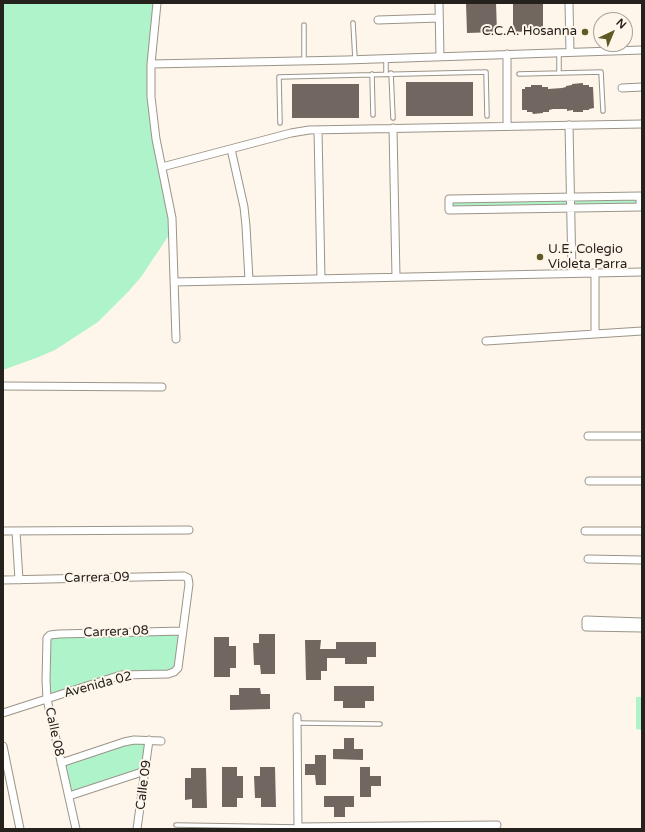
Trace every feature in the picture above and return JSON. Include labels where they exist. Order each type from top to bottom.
[{"type":"street","points":[[157,3],[151,64],[151,97],[152,111],[172,218],[176,339]]},
{"type":"street","points":[[439,3],[440,57]]},
{"type":"street","points":[[569,3],[570,52]]},
{"type":"street","points":[[378,20],[439,18]]},
{"type":"street","points":[[151,64],[304,61],[642,50]]},
{"type":"street","points":[[507,54],[507,126]]},
{"type":"street","points":[[622,88],[642,88]]},
{"type":"street","points":[[162,167],[291,133],[318,130],[642,124]]},
{"type":"street","points":[[569,125],[572,274]]},
{"type":"street","points":[[393,128],[396,277]]},
{"type":"street","points":[[318,130],[321,279]]},
{"type":"street","points":[[231,149],[244,207],[249,280]]},
{"type":"street","points":[[640,196],[640,207],[449,210],[449,200],[571,197],[640,196]]},
{"type":"street","points":[[174,282],[642,272]]},
{"type":"street","points":[[595,273],[595,334]]},
{"type":"street","points":[[486,341],[642,331]]},
{"type":"street","points":[[3,386],[162,387]]},
{"type":"street","points":[[588,436],[642,436]]},
{"type":"street","points":[[589,481],[642,481]]},
{"type":"street","points":[[3,530],[189,530]]},
{"type":"street","points":[[16,531],[19,580]]},
{"type":"street","points":[[585,531],[642,531]]},
{"type":"street","points":[[588,559],[642,560]]},
{"type":"street","name":"Carrera 09","points":[[3,580],[184,576],[189,580],[183,631]]},
{"type":"street","points":[[642,622],[586,620],[586,627],[642,628]]},
{"type":"street","name":"Carrera 08","points":[[50,635],[183,631]]},
{"type":"street","name":"Avenida 02","points":[[3,713],[121,675],[171,674],[178,668],[183,631]]},
{"type":"street","name":"Calle 08","points":[[50,635],[46,640],[47,699],[76,829]]},
{"type":"street","points":[[297,720],[298,828],[487,827],[497,825]]},
{"type":"street","points":[[61,763],[124,742],[134,740],[162,741]]},
{"type":"street","name":"Calle 09","points":[[138,829],[149,740]]},
{"type":"street","points":[[3,746],[20,829]]},
{"type":"street","points":[[68,796],[145,771]]},
{"type":"lane","points":[[353,23],[356,59]]},
{"type":"lane","points":[[304,25],[304,61]]},
{"type":"lane","points":[[559,53],[559,73]]},
{"type":"lane","points":[[386,58],[386,74]]},
{"type":"lane","points":[[280,123],[279,76],[486,72],[487,116]]},
{"type":"lane","points":[[519,74],[601,72],[603,110]]},
{"type":"lane","points":[[391,73],[393,118]]},
{"type":"lane","points":[[372,74],[373,115]]},
{"type":"lane","points":[[297,720],[380,724]]},
{"type":"lane","points":[[176,825],[298,828]]},
{"type":"green space","points":[[3,3],[157,3],[150,79],[173,229],[141,277],[98,322],[55,350],[3,370]]},
{"type":"green space","points":[[640,196],[640,207],[449,210],[449,199]]},
{"type":"green space","points":[[183,631],[176,671],[128,674],[47,699],[47,638]]},
{"type":"green space","points":[[636,697],[642,697],[642,730],[636,729]]},
{"type":"green space","points":[[149,740],[145,771],[69,796],[61,763],[113,745]]},
{"type":"building","points":[[466,3],[496,3],[497,32],[467,33]]},
{"type":"building","points":[[513,3],[543,3],[543,31],[513,32]]},
{"type":"building","points":[[406,82],[473,82],[473,116],[406,116]]},
{"type":"building","points":[[583,83],[583,85],[593,87],[594,108],[583,110],[583,112],[573,112],[573,110],[567,111],[567,109],[553,109],[549,110],[549,112],[533,114],[532,112],[527,112],[527,110],[522,110],[522,89],[525,89],[525,87],[531,87],[531,85],[542,85],[542,87],[548,87],[548,89],[562,88],[572,84]]},
{"type":"building","points":[[292,84],[359,84],[359,118],[292,118]]},
{"type":"building","points":[[259,634],[275,634],[275,674],[261,674],[260,665],[254,665],[253,643],[259,643]]},
{"type":"building","points":[[214,637],[229,637],[229,646],[236,646],[236,668],[230,668],[230,677],[214,677]]},
{"type":"building","points":[[305,640],[321,640],[320,649],[336,649],[336,642],[376,642],[376,657],[367,657],[367,664],[345,664],[345,658],[327,658],[327,671],[321,671],[321,680],[306,680]]},
{"type":"building","points":[[334,686],[374,686],[374,701],[365,701],[365,708],[343,708],[343,701],[334,701]]},
{"type":"building","points":[[239,688],[260,688],[261,694],[270,694],[270,709],[230,710],[230,695],[239,695]]},
{"type":"building","points":[[344,738],[354,738],[354,749],[363,749],[363,760],[333,759],[333,749],[344,749]]},
{"type":"building","points":[[315,755],[326,755],[326,785],[316,785],[315,775],[305,775],[305,764],[315,764]]},
{"type":"building","points":[[222,767],[237,767],[237,776],[243,776],[243,798],[237,798],[237,807],[222,807]]},
{"type":"building","points":[[260,767],[275,767],[276,807],[261,807],[261,798],[255,798],[254,776],[260,776]]},
{"type":"building","points":[[360,767],[370,767],[370,776],[381,776],[381,786],[371,786],[371,797],[360,797]]},
{"type":"building","points":[[191,768],[206,768],[207,808],[192,808],[192,799],[185,800],[185,778],[191,778]]},
{"type":"building","points":[[324,796],[354,796],[354,807],[345,807],[345,817],[334,817],[334,807],[324,807]]},
{"type":"place","name":"C.C.A. Hosanna","points":[[585,32]]},
{"type":"place","name":"U.E. Colegio Violeta Parra","points":[[540,257]]}]
